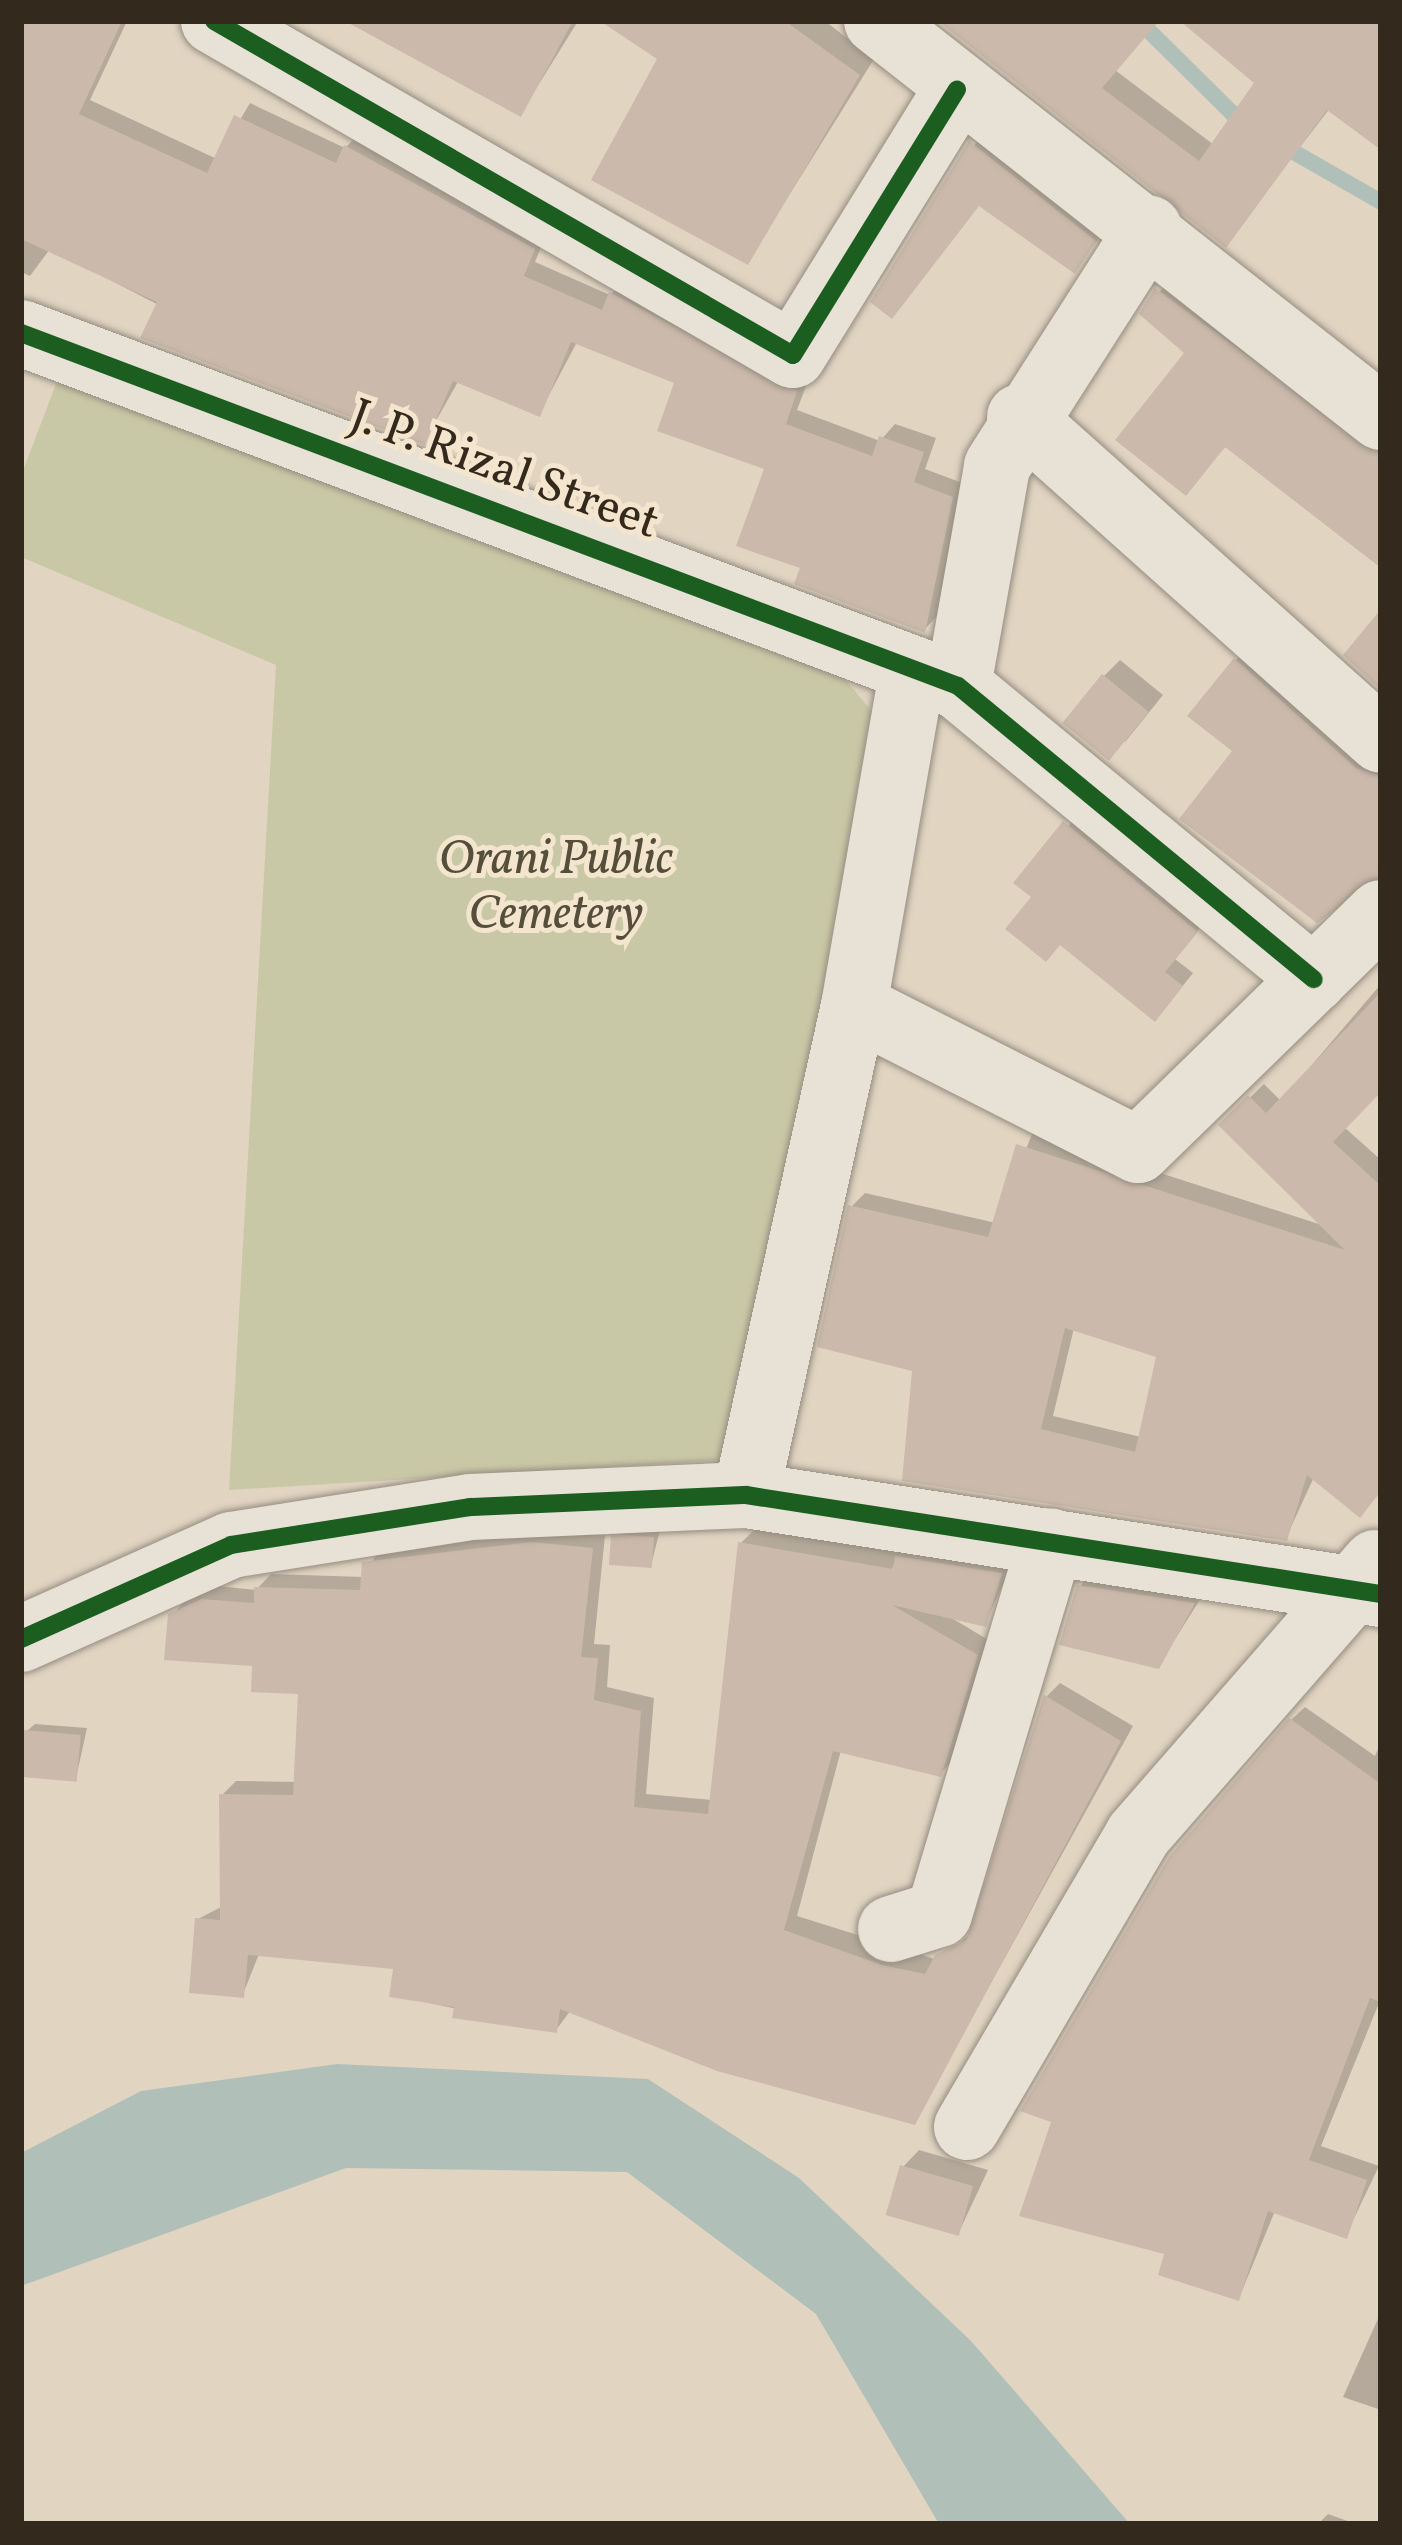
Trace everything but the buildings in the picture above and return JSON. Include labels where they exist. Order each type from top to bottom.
[{"type":"street","points":[[214,21],[793,356],[957,89]]},
{"type":"street","points":[[877,21],[957,89],[1149,228],[1381,417]]},
{"type":"street","points":[[746,1495],[854,1006],[936,677],[997,466],[1020,417],[1149,228]]},
{"type":"street","name":"J. P. Rizal Street","points":[[21,333],[936,677],[1314,979]]},
{"type":"street","points":[[1020,417],[1381,740]]},
{"type":"street","points":[[854,1006],[1138,1150],[1381,913]]},
{"type":"street","points":[[21,1639],[231,1545],[470,1507],[746,1495],[1371,1580]]},
{"type":"street","points":[[891,1928],[939,1913],[1051,1540]]},
{"type":"street","points":[[968,2127],[1138,1835],[1371,1580]]},
{"type":"green space","name":"Orani Public Cemetery","points":[[59,376],[821,650],[887,730],[739,1459],[229,1490],[276,665],[21,557],[21,476]]},
{"type":"shaded area","points":[[337,2064],[648,2079],[799,2178],[971,2341],[1130,2524],[939,2524],[816,2314],[627,2172],[346,2168],[21,2286],[21,2153],[141,2091]]},
{"type":"waterway","points":[[1139,21],[1245,126]]},
{"type":"waterway","points":[[1278,143],[1381,202]]},
{"type":"cycle path","points":[[214,21],[793,355],[957,89]]},
{"type":"cycle path","points":[[21,333],[958,686],[1314,979]]},
{"type":"cycle path","points":[[21,1639],[231,1545],[470,1507],[746,1495],[1381,1594]]}]
